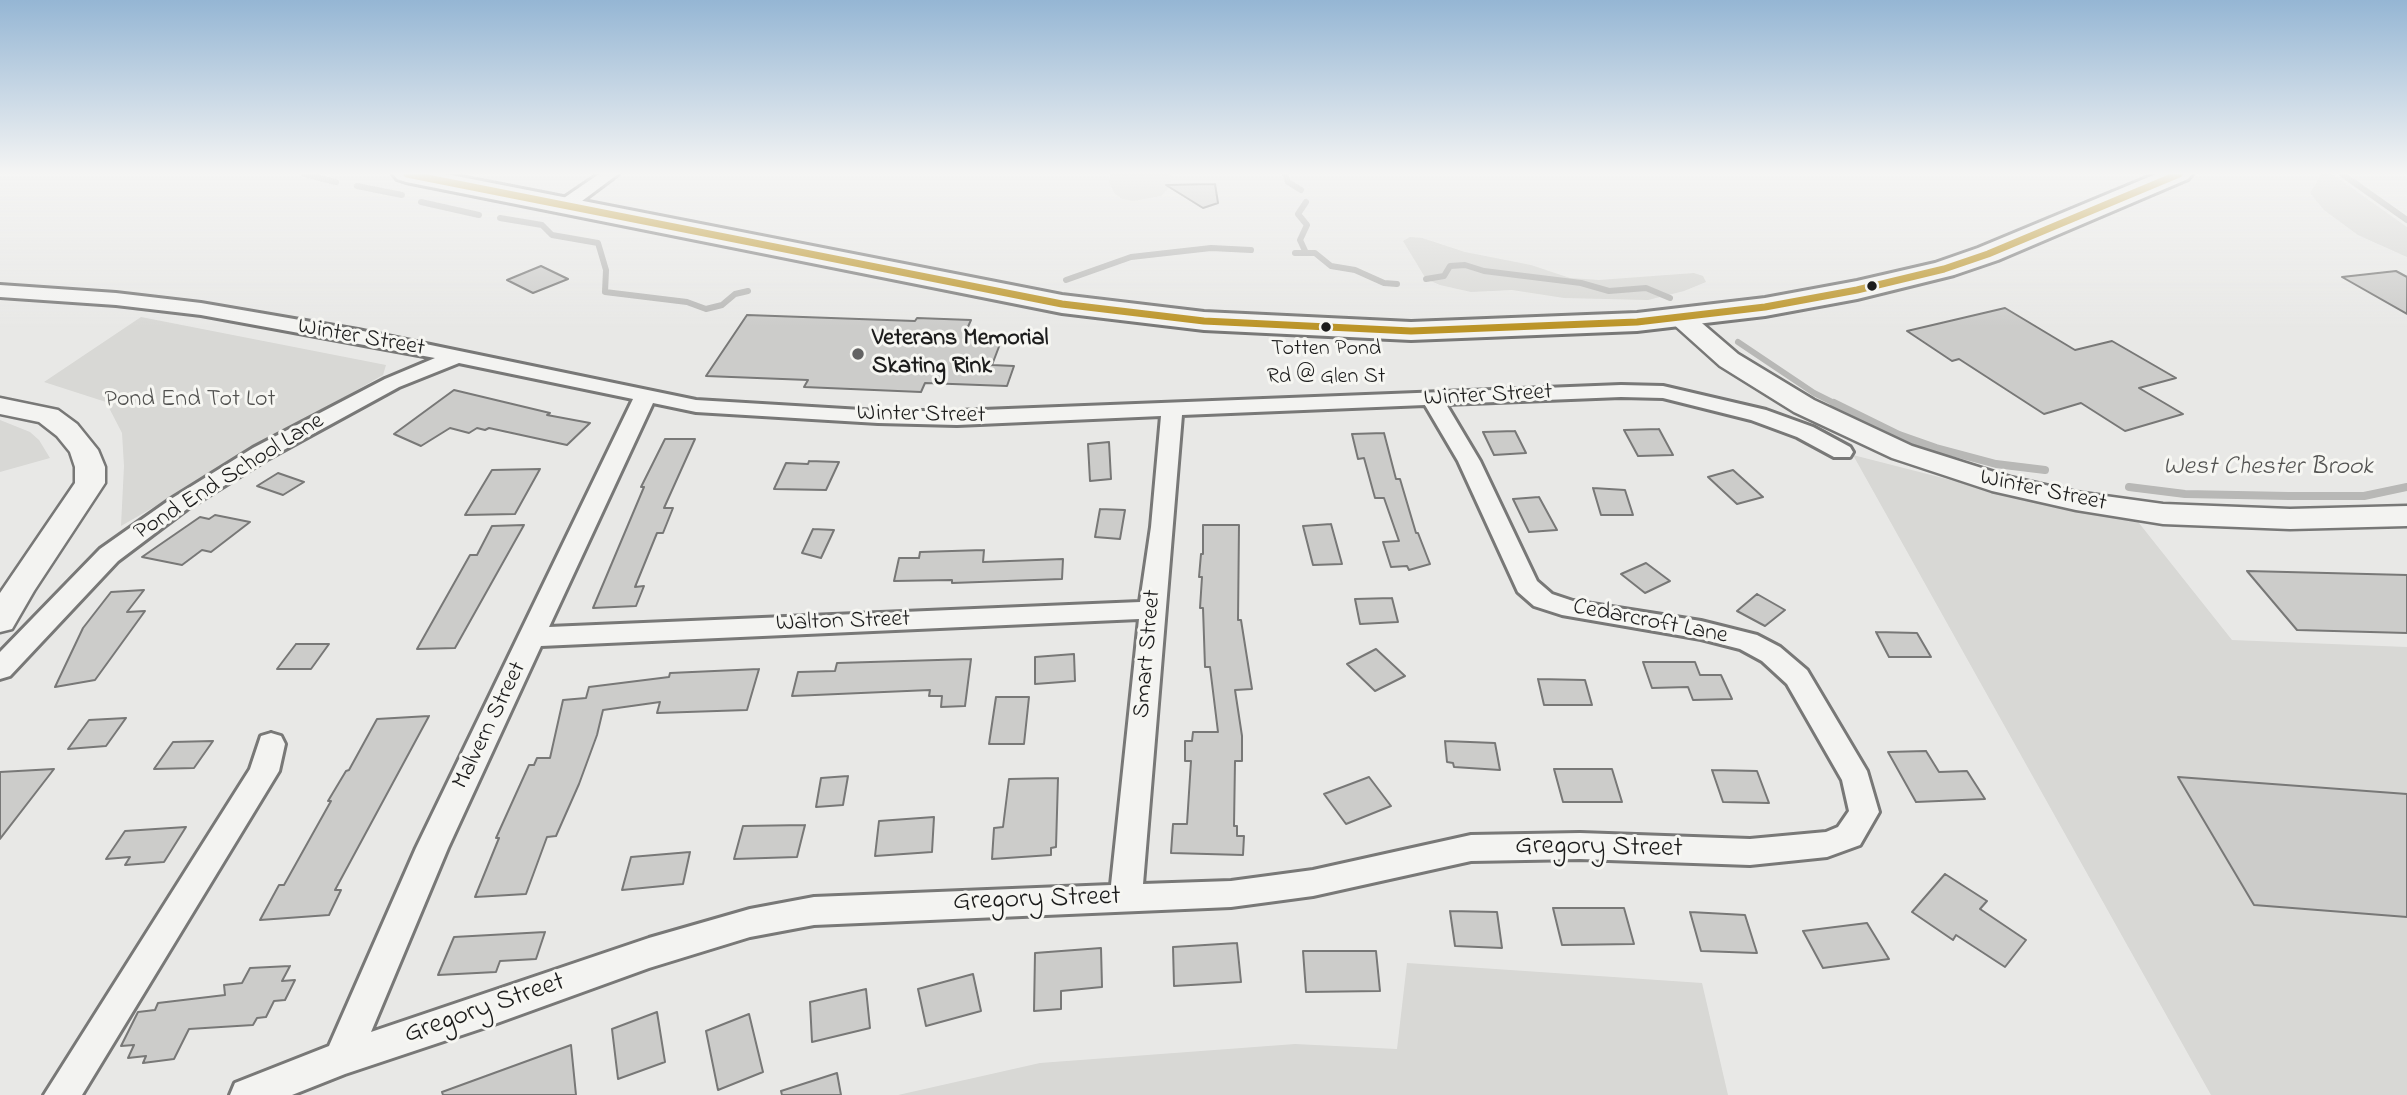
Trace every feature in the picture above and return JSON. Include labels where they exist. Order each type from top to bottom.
[{"type":"main road","points":[[659,225],[996,293],[1177,318],[1331,329],[1411,331],[1547,328],[1681,317],[1817,298],[1944,269],[2060,225]]},
{"type":"street","name":"Winter Street","points":[[0,291],[173,305],[457,356],[645,397],[724,408],[878,417],[957,418],[1172,410],[1276,403],[1433,400],[1621,391],[1663,392],[1758,415],[1805,432],[1842,452]]},
{"type":"street","name":"Winter Street","points":[[1681,317],[1729,360],[1804,406],[1902,452],[2003,485],[2076,501],[2183,515],[2290,519],[2407,516]]},
{"type":"street","name":"Pond End School Lane","points":[[0,669],[109,555],[179,504],[261,453],[337,411],[392,383],[457,356]]},
{"type":"street","name":"Malvern Street","points":[[342,1058],[432,848],[534,637],[645,397]]},
{"type":"street","name":"Cedarcroft Lane","points":[[1433,400],[1469,461],[1527,586],[1543,600],[1571,609],[1701,630],[1748,642],[1771,654],[1797,677],[1857,779],[1864,811],[1849,836]]},
{"type":"street","points":[[0,406],[48,416],[67,430],[84,450],[90,467],[90,483],[19,588],[0,621]]},
{"type":"street","name":"Smart Street","points":[[1126,898],[1172,410]]},
{"type":"street","name":"Walton Street","points":[[534,637],[1152,610]]},
{"type":"street","points":[[62,1095],[264,771],[271,744]]},
{"type":"street","name":"Gregory Street","points":[[248,1095],[342,1058],[486,1011],[649,953],[750,923],[814,911],[1230,894],[1313,883],[1471,848],[1580,846],[1750,852],[1826,844],[1849,836]]},
{"type":"shaded area","points":[[2345,225],[2404,225],[2407,227],[2407,257],[2358,235]]},
{"type":"shaded area","points":[[1410,237],[1422,238],[1465,252],[1531,265],[1570,278],[1599,280],[1694,273],[1703,276],[1706,282],[1648,300],[1564,298],[1512,290],[1471,292],[1426,279],[1403,241]]},
{"type":"shaded area","name":"Pond End Tot Lot","points":[[141,317],[386,365],[383,375],[121,526],[124,466],[122,433],[106,402],[44,382]]},
{"type":"shaded area","points":[[0,420],[30,432],[39,440],[50,458],[0,472]]},
{"type":"shaded area","points":[[1853,455],[2064,509],[2135,518],[2232,640],[2407,647],[2407,1095],[2211,1095]]},
{"type":"shaded area","points":[[1407,963],[1702,983],[1728,1095],[898,1095],[1040,1063],[1295,1044],[1397,1049]]},
{"type":"building","points":[[541,266],[568,279],[533,293],[507,280]]},
{"type":"building","points":[[2396,271],[2407,277],[2407,314],[2342,277]]},
{"type":"building","points":[[2005,308],[2075,350],[2112,341],[2176,378],[2139,388],[2183,414],[2125,431],[2081,403],[2044,414],[1959,359],[1952,361],[1907,331]]},
{"type":"building","name":"Veterans Memorial Skating Rink","points":[[747,315],[915,321],[917,318],[971,320],[963,338],[984,339],[983,343],[1000,344],[992,365],[1014,366],[1007,386],[925,383],[921,392],[804,387],[808,380],[706,376]]},
{"type":"building","points":[[454,390],[550,413],[547,415],[590,423],[567,445],[489,428],[477,428],[469,433],[450,428],[421,446],[394,434]]},
{"type":"building","points":[[1659,429],[1673,455],[1638,456],[1624,430]]},
{"type":"building","points":[[1515,431],[1526,453],[1494,455],[1483,432]]},
{"type":"building","points":[[1384,433],[1396,479],[1400,479],[1416,533],[1430,564],[1409,570],[1407,566],[1391,567],[1383,542],[1399,541],[1384,498],[1375,498],[1364,458],[1358,459],[1352,434]]},
{"type":"building","points":[[665,439],[695,439],[664,508],[673,508],[663,533],[657,533],[635,587],[644,586],[636,606],[593,608],[644,487],[641,487]]},
{"type":"building","points":[[1109,442],[1111,479],[1090,481],[1088,444]]},
{"type":"building","points":[[809,461],[839,462],[826,490],[774,489],[786,463],[808,464]]},
{"type":"building","points":[[540,469],[515,514],[465,515],[492,470]]},
{"type":"building","points":[[1733,470],[1763,497],[1737,504],[1708,477]]},
{"type":"building","points":[[278,473],[304,482],[283,495],[257,486]]},
{"type":"building","points":[[1593,488],[1625,490],[1633,515],[1601,515]]},
{"type":"building","points":[[1539,497],[1557,530],[1529,532],[1513,499]]},
{"type":"building","points":[[1100,509],[1125,510],[1120,539],[1095,537]]},
{"type":"building","points":[[215,515],[250,522],[211,552],[202,550],[182,565],[142,557],[200,517],[209,519]]},
{"type":"building","points":[[1331,524],[1342,564],[1313,565],[1303,526]]},
{"type":"building","points":[[524,525],[455,648],[417,649],[470,555],[477,555],[492,526]]},
{"type":"building","points":[[1203,525],[1239,525],[1238,620],[1241,620],[1252,689],[1235,690],[1242,736],[1242,761],[1235,761],[1234,826],[1237,826],[1237,836],[1244,836],[1243,855],[1171,853],[1173,824],[1187,824],[1191,761],[1185,761],[1185,741],[1192,741],[1193,732],[1218,732],[1210,667],[1205,667],[1203,608],[1200,608],[1202,577],[1199,577],[1203,554]]},
{"type":"building","points":[[813,529],[834,530],[821,558],[802,553]]},
{"type":"building","points":[[984,550],[983,562],[1063,559],[1062,579],[952,583],[952,580],[894,581],[899,558],[919,558],[920,552]]},
{"type":"building","points":[[1646,563],[1670,581],[1645,593],[1621,574]]},
{"type":"building","points":[[2247,571],[2407,575],[2407,633],[2297,630]]},
{"type":"building","points":[[144,590],[127,612],[145,611],[95,680],[55,687],[83,628],[111,592]]},
{"type":"building","points":[[1757,594],[1785,610],[1765,626],[1737,611]]},
{"type":"building","points":[[1392,598],[1398,622],[1360,624],[1355,599]]},
{"type":"building","points":[[1876,632],[1917,633],[1931,657],[1889,657]]},
{"type":"building","points":[[296,644],[329,644],[311,669],[277,669]]},
{"type":"building","points":[[1376,649],[1405,676],[1375,691],[1347,664]]},
{"type":"building","points":[[1074,654],[1075,681],[1035,684],[1035,657]]},
{"type":"building","points":[[971,659],[965,706],[941,707],[942,696],[929,696],[930,690],[792,696],[798,672],[835,671],[837,663]]},
{"type":"building","points":[[1643,662],[1695,662],[1700,675],[1721,675],[1732,699],[1693,700],[1688,687],[1652,688]]},
{"type":"building","points":[[759,669],[747,710],[657,713],[660,702],[603,710],[579,784],[556,836],[547,837],[526,894],[475,897],[499,838],[496,838],[529,765],[534,765],[537,758],[550,758],[563,700],[586,698],[589,687],[669,677],[670,673]]},
{"type":"building","points":[[1538,679],[1585,680],[1592,705],[1544,705]]},
{"type":"building","points":[[996,697],[1029,697],[1024,744],[989,744]]},
{"type":"building","points":[[429,716],[335,890],[341,890],[329,915],[260,920],[279,885],[284,885],[331,801],[328,801],[349,770],[377,719]]},
{"type":"building","points":[[126,718],[106,746],[68,749],[89,720]]},
{"type":"building","points":[[213,741],[194,768],[154,769],[173,742]]},
{"type":"building","points":[[1445,741],[1495,743],[1500,770],[1454,767],[1453,763],[1447,762]]},
{"type":"building","points":[[1926,751],[1939,772],[1967,771],[1985,799],[1916,802],[1888,752]]},
{"type":"building","points":[[54,769],[0,839],[0,772]]},
{"type":"building","points":[[1554,769],[1612,769],[1622,802],[1563,802]]},
{"type":"building","points":[[1712,770],[1757,771],[1769,803],[1723,802]]},
{"type":"building","points":[[848,776],[843,805],[816,807],[821,778]]},
{"type":"building","points":[[1369,777],[1391,806],[1346,824],[1324,794]]},
{"type":"building","points":[[2178,777],[2407,794],[2407,917],[2254,905]]},
{"type":"building","points":[[1058,778],[1056,847],[1051,848],[1051,855],[992,859],[994,828],[1003,827],[1009,779]]},
{"type":"building","points":[[934,817],[932,852],[875,856],[879,821]]},
{"type":"building","points":[[805,825],[797,857],[734,859],[743,826]]},
{"type":"building","points":[[186,827],[164,862],[125,865],[130,857],[106,859],[125,831]]},
{"type":"building","points":[[690,852],[683,884],[622,890],[631,857]]},
{"type":"building","points":[[1945,874],[1987,901],[1980,909],[2026,940],[2005,967],[1956,935],[1953,940],[1912,912]]},
{"type":"building","points":[[1553,908],[1624,908],[1634,944],[1562,945]]},
{"type":"building","points":[[1450,911],[1497,912],[1502,948],[1455,946]]},
{"type":"building","points":[[1690,912],[1745,915],[1757,953],[1701,951]]},
{"type":"building","points":[[1867,923],[1889,959],[1823,968],[1803,931]]},
{"type":"building","points":[[545,932],[536,959],[500,961],[496,972],[438,975],[454,937]]},
{"type":"building","points":[[1237,943],[1241,982],[1174,986],[1173,947]]},
{"type":"building","points":[[1101,948],[1102,987],[1061,991],[1061,1009],[1034,1011],[1035,953]]},
{"type":"building","points":[[1303,951],[1376,951],[1380,991],[1306,992]]},
{"type":"building","points":[[290,966],[282,981],[295,980],[285,1000],[274,1001],[266,1017],[257,1018],[253,1025],[189,1029],[174,1059],[143,1063],[146,1056],[128,1058],[134,1045],[121,1046],[138,1012],[155,1010],[158,1003],[225,995],[224,985],[242,983],[250,968]]},
{"type":"building","points":[[973,974],[981,1011],[926,1026],[918,989]]},
{"type":"building","points":[[866,989],[870,1028],[812,1042],[810,1002]]},
{"type":"building","points":[[657,1012],[665,1062],[618,1079],[612,1029]]},
{"type":"building","points":[[749,1014],[763,1072],[718,1090],[706,1031]]},
{"type":"building","points":[[571,1045],[576,1095],[443,1095],[442,1092]]},
{"type":"building","points":[[837,1073],[841,1095],[782,1095],[781,1091]]},
{"type":"waterway","name":"West Chester Brook","points":[[542,225],[552,235],[598,243],[606,270],[605,292],[687,302],[706,309],[722,305],[735,294],[748,291]]},
{"type":"waterway","points":[[1306,253],[1300,240],[1307,225]]},
{"type":"waterway","name":"West Chester Brook","points":[[1066,280],[1131,257],[1211,248],[1251,250]]},
{"type":"waterway","name":"West Chester Brook","points":[[1295,253],[1306,253]]},
{"type":"waterway","name":"West Chester Brook","points":[[1306,253],[1315,253],[1331,266],[1355,270],[1384,283],[1397,284]]},
{"type":"waterway","name":"West Chester Brook","points":[[1426,279],[1444,276],[1450,266],[1465,265],[1484,271],[1581,283],[1609,291],[1646,288],[1670,298]]},
{"type":"waterway","name":"West Chester Brook","points":[[1738,342],[1814,393],[1834,403]]},
{"type":"waterway","name":"West Chester Brook","points":[[1834,403],[1899,435],[1936,448],[1996,464],[2045,470]]},
{"type":"waterway","name":"West Chester Brook","points":[[1834,403],[1838,405]]},
{"type":"waterway","name":"West Chester Brook","points":[[2129,487],[2185,494],[2289,496],[2364,496],[2407,487]]},
{"type":"transit line","points":[[664,225],[1062,304],[1204,321],[1411,331],[1637,322],[1765,307],[1857,290],[1944,269],[2057,225]]},
{"type":"place","name":"Totten Pond Rd @ Glen St","points":[[1326,327]]},
{"type":"place","name":"Veterans Memorial Skating Rink","points":[[858,354]]}]
